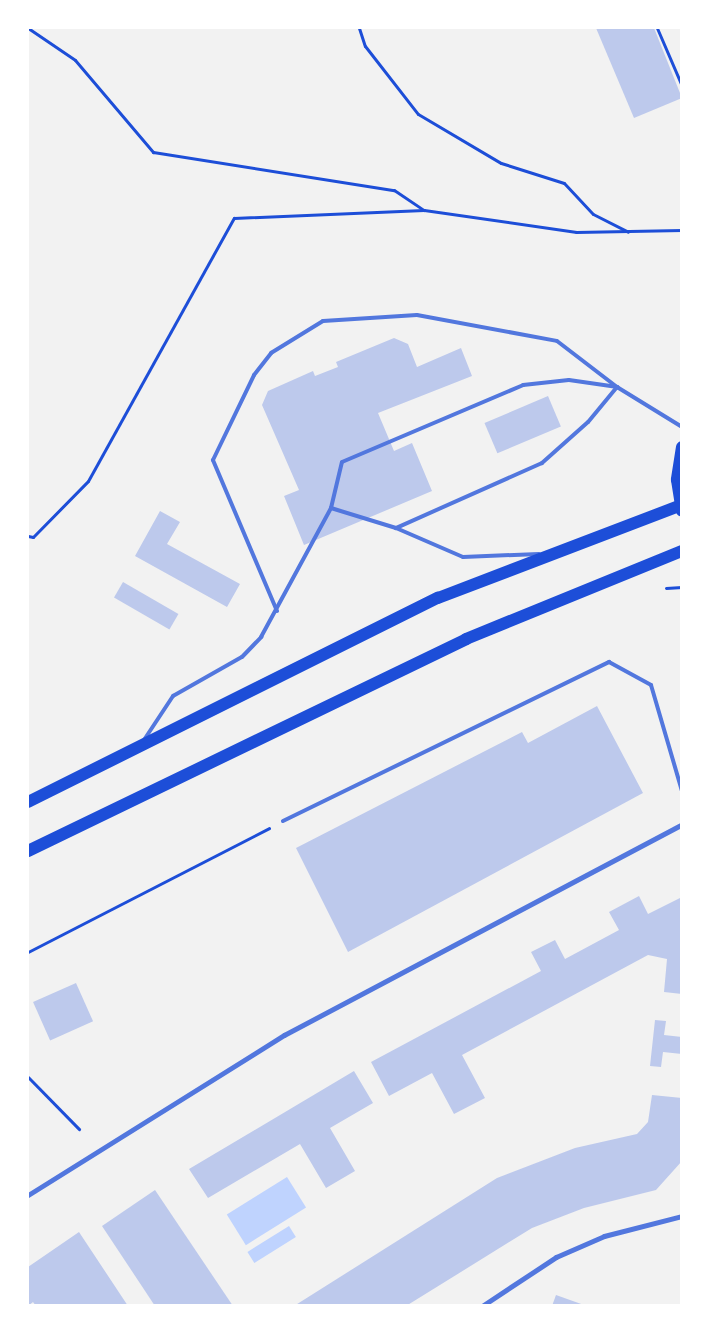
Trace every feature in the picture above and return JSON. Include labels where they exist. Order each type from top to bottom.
[{"type":"main road","points":[[28,802],[438,598],[553,553],[681,507],[682,447]]},
{"type":"main road","points":[[28,851],[466,639],[682,551]]},
{"type":"street","points":[[28,1195],[284,1035],[682,824]]},
{"type":"street","points":[[482,1306],[564,1254],[604,1236],[682,1216]]},
{"type":"lane","points":[[277,610],[213,460],[254,375],[271,353],[323,321],[417,315],[558,341],[617,387],[682,427]]},
{"type":"lane","points":[[140,746],[173,696],[242,657],[277,610],[331,508],[342,462],[523,385],[569,380],[617,387]]},
{"type":"lane","points":[[396,528],[542,463],[588,422],[617,387]]},
{"type":"lane","points":[[331,508],[396,528],[463,557],[553,553]]},
{"type":"lane","points":[[283,821],[609,662],[651,685],[682,791]]},
{"type":"path","points":[[28,28],[75,60],[153,152],[394,190],[424,210]]},
{"type":"path","points":[[359,28],[365,46],[418,114],[501,163],[564,183],[593,214],[631,234]]},
{"type":"path","points":[[657,28],[682,86]]},
{"type":"path","points":[[28,536],[33,536],[88,481],[234,218],[424,210],[576,232],[631,234],[682,230]]},
{"type":"path","points":[[666,588],[682,587]]},
{"type":"path","points":[[28,952],[283,821]]},
{"type":"path","points":[[28,1077],[79,1129]]},
{"type":"water","points":[[287,1177],[306,1208],[246,1245],[227,1215]]},
{"type":"water","points":[[289,1226],[296,1237],[254,1263],[247,1252]]},
{"type":"building","points":[[596,28],[654,28],[682,98],[634,118]]},
{"type":"building","points":[[394,338],[408,344],[417,367],[461,348],[472,376],[378,413],[394,451],[412,443],[432,491],[304,545],[284,496],[299,490],[262,405],[268,391],[313,371],[315,376],[338,367],[336,362]]},
{"type":"building","points":[[548,396],[561,426],[497,453],[484,423]]},
{"type":"building","points":[[160,511],[180,522],[167,544],[240,584],[227,607],[135,556]]},
{"type":"building","points":[[123,582],[178,614],[169,630],[114,598]]},
{"type":"building","points":[[597,706],[643,793],[348,952],[296,848],[522,732],[528,743]]},
{"type":"building","points":[[639,896],[648,914],[682,897],[682,994],[664,992],[667,959],[648,955],[462,1055],[485,1098],[454,1114],[432,1073],[389,1096],[371,1062],[541,971],[531,952],[555,940],[565,959],[619,930],[609,912]]},
{"type":"building","points":[[76,983],[93,1021],[50,1040],[33,1002]]},
{"type":"building","points":[[655,1020],[666,1021],[664,1035],[682,1037],[682,1054],[663,1052],[661,1067],[650,1066]]},
{"type":"building","points":[[354,1071],[373,1103],[330,1128],[355,1171],[326,1188],[300,1144],[208,1198],[189,1169]]},
{"type":"building","points":[[652,1095],[682,1098],[682,1161],[656,1190],[584,1208],[532,1228],[406,1306],[294,1306],[497,1178],[575,1148],[637,1134],[648,1122]]},
{"type":"building","points":[[155,1190],[233,1306],[155,1306],[102,1226]]},
{"type":"building","points":[[79,1232],[128,1306],[36,1306],[33,1302],[28,1306],[28,1267]]},
{"type":"building","points":[[556,1295],[584,1305],[584,1306],[552,1306]]}]
